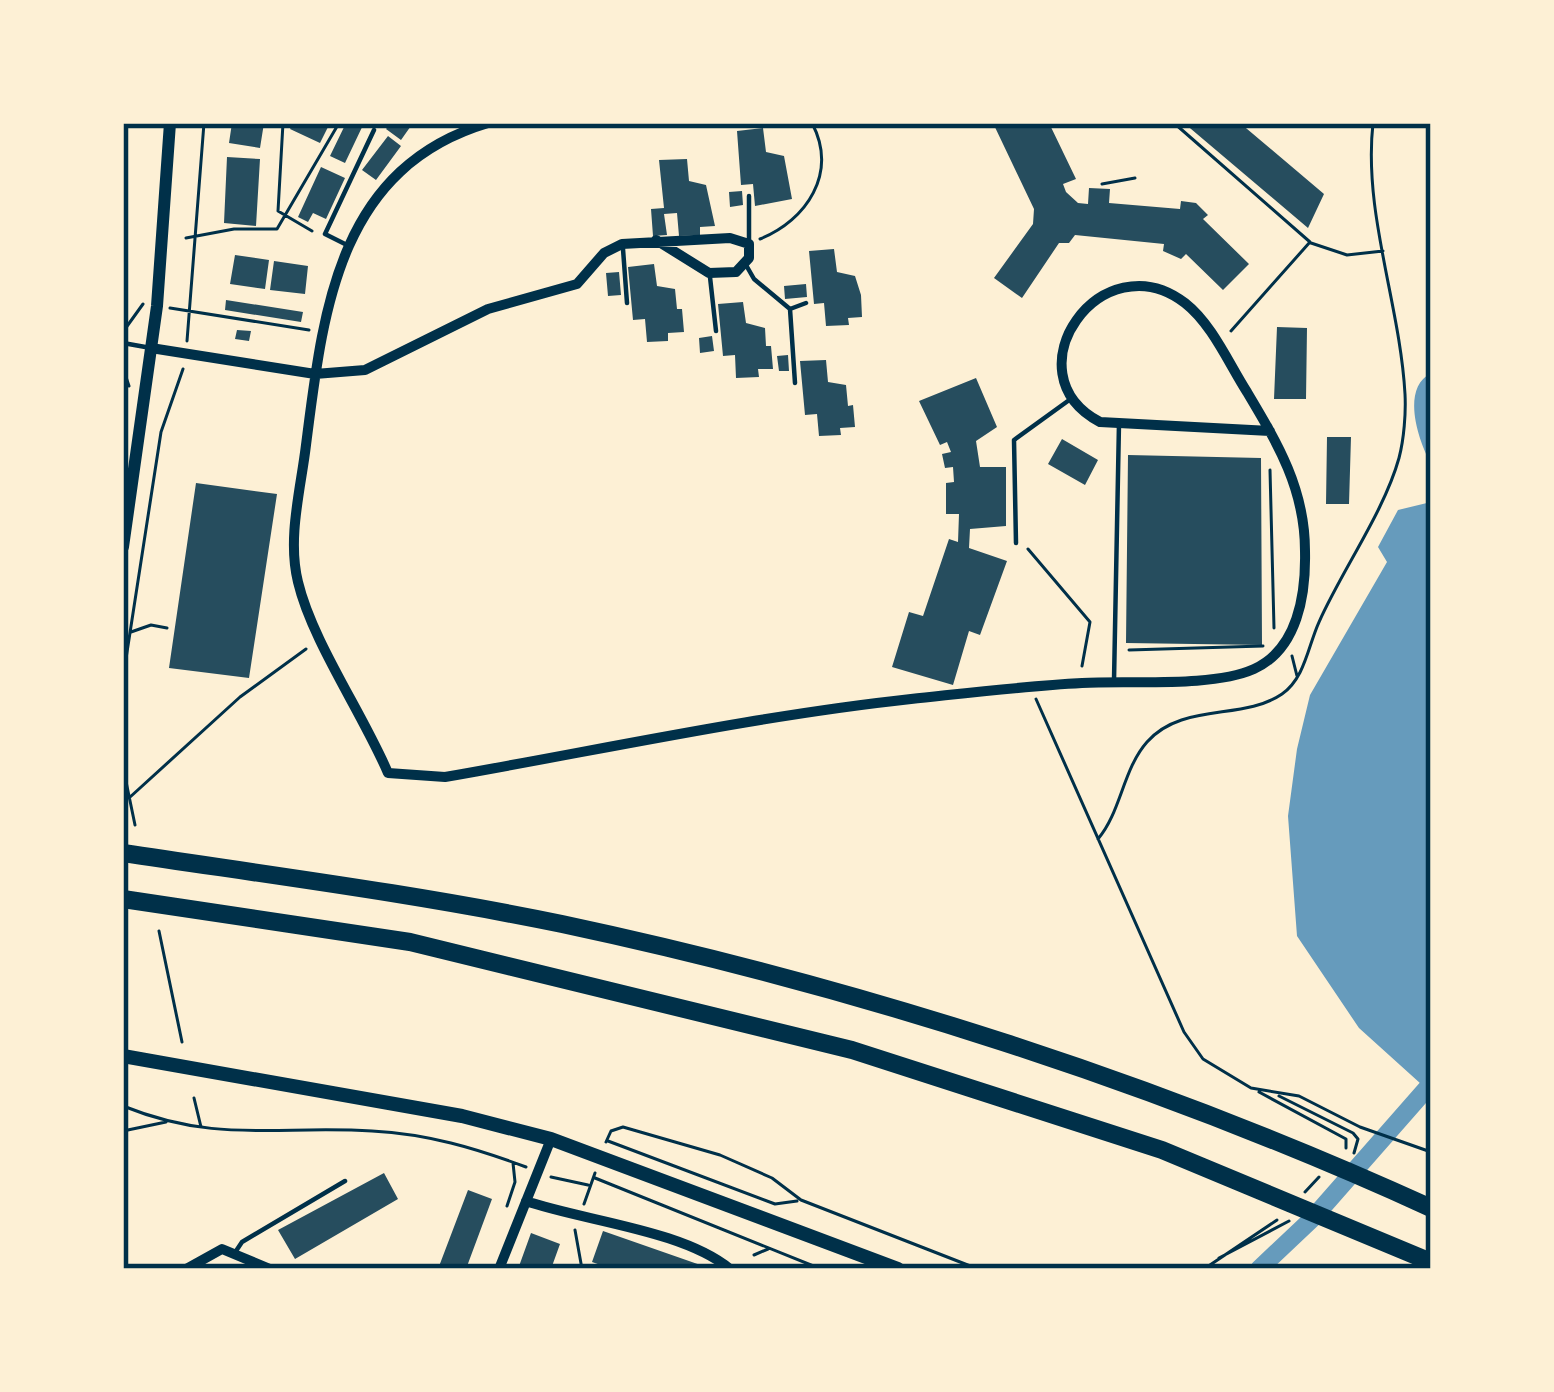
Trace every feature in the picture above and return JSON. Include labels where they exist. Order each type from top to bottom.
[{"type":"highway","points":[[123,853],[459,905],[761,971],[1067,1066],[1365,1178],[1431,1208]]},
{"type":"highway","points":[[123,899],[410,942],[829,1044],[1034,1106],[1431,1262]]},
{"type":"main road","points":[[123,1056],[462,1116],[604,1148],[898,1269]]},
{"type":"street","points":[[123,547],[157,306],[170,123]]},
{"type":"street","points":[[483,124],[416,160],[369,207],[347,245],[315,374],[295,549],[297,578],[388,773],[445,777],[838,709],[1076,683],[1239,674],[1276,654],[1298,613],[1305,580],[1305,535],[1296,483],[1273,436],[1219,346],[1182,300],[1145,288],[1107,292],[1090,301],[1069,332],[1063,367],[1072,398],[1086,415],[1120,423],[1273,436]]},
{"type":"street","points":[[151,348],[315,374],[375,368],[488,309],[563,290],[622,244],[656,240],[736,238],[748,244],[746,265],[734,273],[709,273],[656,240]]},
{"type":"street","points":[[499,1269],[551,1139]]},
{"type":"street","points":[[526,1201],[578,1219],[605,1218],[730,1269]]},
{"type":"street","points":[[186,1269],[216,1251],[236,1252],[270,1269]]},
{"type":"lane","points":[[347,245],[325,234],[378,126]]},
{"type":"lane","points":[[748,244],[749,196]]},
{"type":"lane","points":[[622,244],[627,303]]},
{"type":"lane","points":[[746,265],[790,309],[795,383]]},
{"type":"lane","points":[[709,273],[716,331]]},
{"type":"lane","points":[[790,309],[806,303]]},
{"type":"lane","points":[[123,343],[151,348]]},
{"type":"lane","points":[[1016,543],[1014,440],[1072,398]]},
{"type":"lane","points":[[1114,682],[1120,423]]},
{"type":"lane","points":[[236,1252],[242,1242],[345,1181]]},
{"type":"path","points":[[123,678],[160,432],[185,354],[204,123]]},
{"type":"path","points":[[283,123],[277,203],[286,220],[325,234]]},
{"type":"path","points":[[186,238],[222,230],[272,231],[286,220],[339,123]]},
{"type":"path","points":[[748,244],[799,219],[814,195],[824,153],[812,123]]},
{"type":"path","points":[[1174,123],[1310,242],[1337,254],[1384,250]]},
{"type":"path","points":[[1102,184],[1135,178]]},
{"type":"path","points":[[1219,346],[1310,242]]},
{"type":"path","points":[[123,343],[126,321],[141,304],[322,332]]},
{"type":"path","points":[[123,368],[129,388]]},
{"type":"path","points":[[1115,650],[1274,645],[1273,436]]},
{"type":"path","points":[[1016,534],[1090,622],[1088,649],[1076,683]]},
{"type":"path","points":[[130,633],[151,625],[167,628]]},
{"type":"path","points":[[129,798],[240,697],[305,650],[316,625]]},
{"type":"path","points":[[1030,688],[1184,1032],[1203,1059],[1346,1139],[1348,1146],[1324,1164],[1286,1207],[1204,1269]]},
{"type":"path","points":[[123,767],[135,825]]},
{"type":"path","points":[[159,931],[182,1042]]},
{"type":"path","points":[[1251,1088],[1278,1096],[1358,1139]]},
{"type":"path","points":[[1278,1096],[1299,1096],[1369,1131],[1431,1152]]},
{"type":"path","points":[[194,1098],[201,1129]]},
{"type":"path","points":[[123,1106],[167,1122],[248,1135],[372,1131],[483,1148],[513,1162],[515,1182],[504,1216]]},
{"type":"path","points":[[123,1131],[167,1122]]},
{"type":"path","points":[[801,1200],[775,1204],[604,1148],[611,1131],[623,1127],[720,1155],[772,1178],[801,1200],[978,1269]]},
{"type":"path","points":[[1342,1165],[1356,1150],[1360,1127]]},
{"type":"path","points":[[593,1177],[821,1269]]},
{"type":"path","points":[[1314,1195],[1328,1180]]},
{"type":"path","points":[[1217,1258],[1286,1224],[1300,1210]]},
{"type":"path","points":[[578,1219],[574,1243],[582,1269]]},
{"type":"path","points":[[754,1255],[770,1248]]},
{"type":"water","points":[[1431,373],[1431,464],[1414,403],[1416,391]]},
{"type":"water","points":[[1431,502],[1431,1093],[1359,1028],[1297,936],[1288,816],[1310,695],[1387,562],[1378,547],[1398,510]]},
{"type":"building","points":[[232,123],[264,123],[260,148],[229,143]]},
{"type":"building","points":[[293,123],[330,123],[320,143],[290,129]]},
{"type":"building","points":[[346,123],[364,123],[345,163],[330,156]]},
{"type":"building","points":[[391,123],[413,123],[401,140],[386,129]]},
{"type":"building","points":[[993,123],[1049,123],[1076,179],[1063,184],[1078,203],[1088,204],[1089,188],[1110,189],[1109,203],[1180,209],[1181,201],[1196,203],[1208,215],[1203,219],[1249,264],[1223,290],[1186,254],[1181,259],[1163,251],[1164,244],[1075,235],[1069,243],[1059,243],[1022,298],[994,278],[1033,224],[1034,209]]},
{"type":"building","points":[[1184,123],[1240,123],[1324,194],[1308,228]]},
{"type":"building","points":[[763,128],[766,152],[784,156],[792,199],[755,206],[753,184],[741,185],[737,131]]},
{"type":"building","points":[[388,136],[401,146],[376,180],[362,170]]},
{"type":"building","points":[[227,157],[260,159],[256,226],[224,223]]},
{"type":"building","points":[[687,159],[689,181],[706,185],[715,226],[700,227],[700,235],[679,236],[677,213],[664,214],[667,235],[653,236],[651,209],[664,208],[659,160]]},
{"type":"building","points":[[321,167],[345,178],[326,219],[313,213],[308,222],[298,217]]},
{"type":"building","points":[[742,191],[743,205],[730,207],[729,192]]},
{"type":"building","points":[[834,249],[837,272],[855,276],[861,295],[862,317],[848,318],[849,325],[826,326],[824,303],[814,304],[809,251]]},
{"type":"building","points":[[235,255],[269,260],[265,289],[230,284]]},
{"type":"building","points":[[274,261],[308,266],[305,294],[270,290]]},
{"type":"building","points":[[654,264],[657,286],[675,289],[684,332],[668,333],[668,341],[647,342],[645,319],[633,320],[628,267]]},
{"type":"building","points":[[619,272],[621,295],[608,296],[606,273]]},
{"type":"building","points":[[806,284],[807,297],[785,299],[784,286]]},
{"type":"building","points":[[226,300],[303,312],[301,322],[225,310]]},
{"type":"building","points":[[743,302],[746,323],[765,328],[766,346],[771,346],[773,369],[758,369],[759,377],[736,378],[735,355],[723,356],[718,304]]},
{"type":"building","points":[[1277,327],[1307,328],[1306,399],[1274,399]]},
{"type":"building","points":[[237,330],[251,331],[249,341],[235,339]]},
{"type":"building","points":[[712,336],[714,351],[700,353],[699,338]]},
{"type":"building","points":[[788,355],[789,371],[779,371],[777,356]]},
{"type":"building","points":[[826,360],[828,382],[846,385],[848,406],[853,405],[855,427],[840,428],[841,435],[819,436],[817,414],[805,415],[800,361]]},
{"type":"building","points":[[976,378],[997,427],[976,441],[980,467],[1006,467],[1006,526],[970,529],[969,548],[1007,561],[980,635],[969,631],[953,685],[892,667],[909,612],[923,616],[949,539],[958,542],[959,514],[946,514],[946,483],[954,482],[953,467],[945,468],[942,454],[951,452],[947,442],[940,445],[919,401]]},
{"type":"building","points":[[1327,437],[1351,437],[1349,504],[1326,504]]},
{"type":"building","points":[[1062,439],[1098,460],[1085,485],[1048,464]]},
{"type":"building","points":[[1128,455],[1261,458],[1262,645],[1126,643]]},
{"type":"building","points":[[196,483],[277,494],[249,678],[169,668]]},
{"type":"building","points":[[384,1173],[398,1199],[295,1259],[278,1230]]},
{"type":"building","points":[[468,1190],[492,1199],[466,1269],[438,1269]]},
{"type":"building","points":[[603,1231],[709,1269],[612,1269],[592,1262]]},
{"type":"building","points":[[531,1233],[560,1244],[551,1269],[518,1269]]},
{"type":"waterway","points":[[1259,1269],[1313,1218],[1428,1087]]}]
